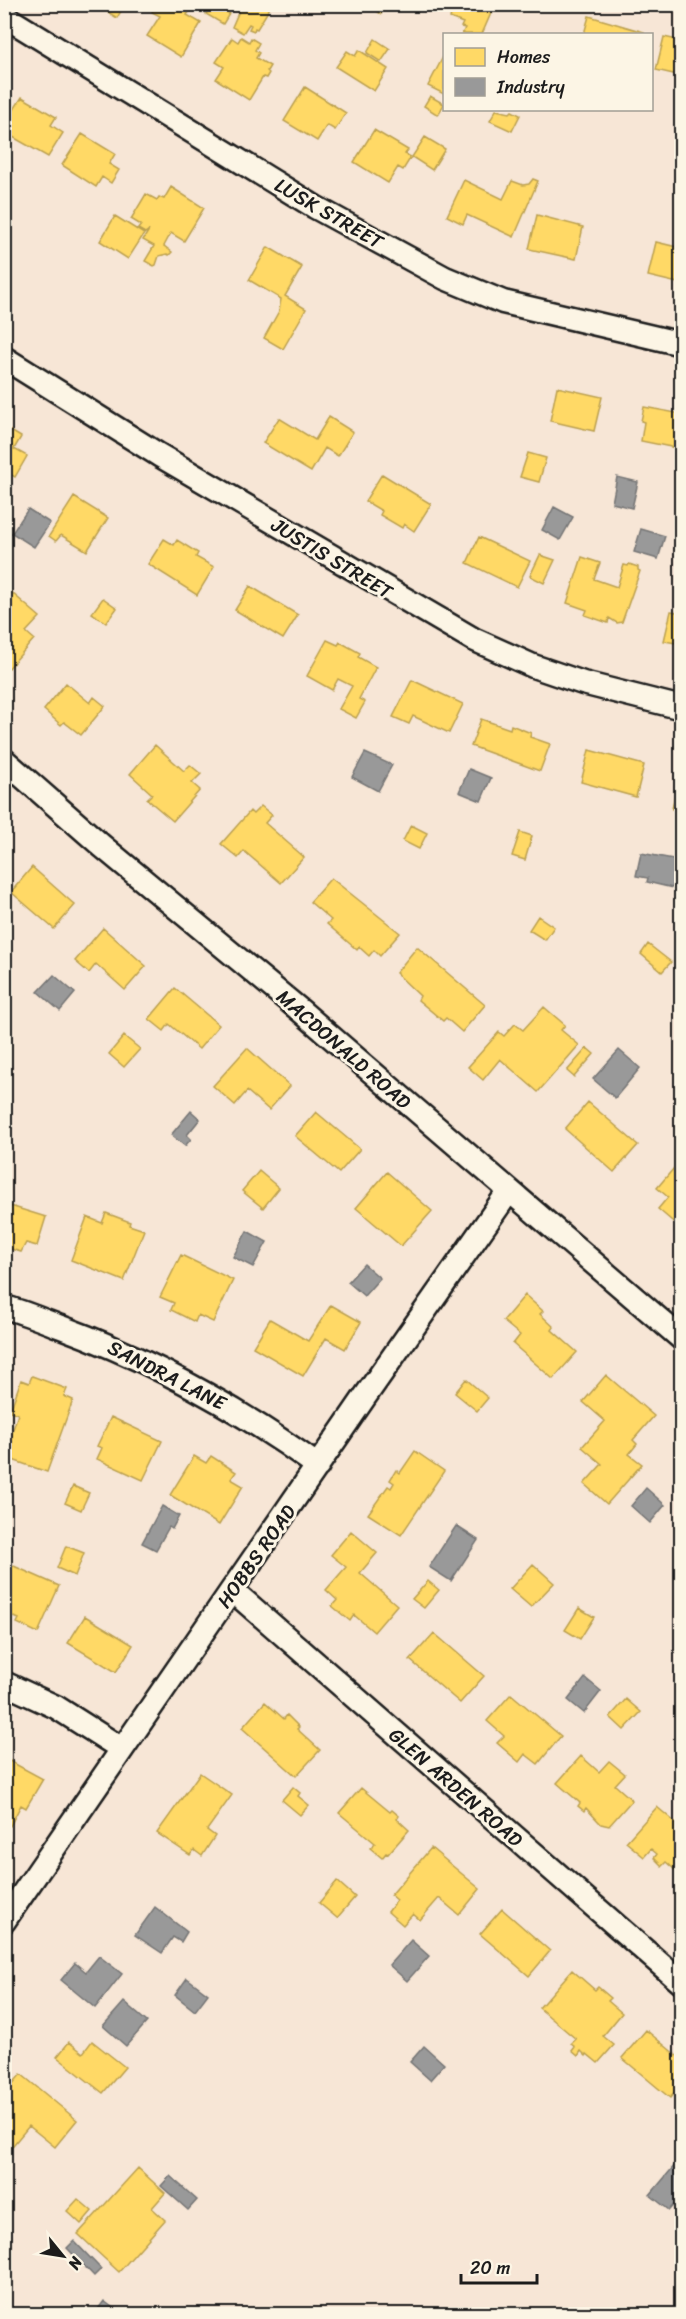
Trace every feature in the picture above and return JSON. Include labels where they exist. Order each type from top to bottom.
[{"type":"street","points":[[4,15],[10,4]]},
{"type":"street","name":"LUSK STREET","points":[[4,15],[315,207],[445,278],[503,302],[681,344]]},
{"type":"street","name":"JUSTIS STREET","points":[[4,358],[159,455],[473,639],[533,666],[583,683],[681,708]]},
{"type":"street","name":"MACDONALD ROAD","points":[[4,760],[102,846],[301,1011],[681,1339]]},
{"type":"street","name":"HOBBS ROAD","points":[[4,1921],[509,1191]]},
{"type":"street","name":"SANDRA LANE","points":[[4,1307],[101,1342],[158,1368],[227,1405],[318,1466]]},
{"type":"street","name":"GLEN ARDEN ROAD","points":[[232,1590],[681,1983]]},
{"type":"street","points":[[4,1683],[56,1707],[122,1749]]},
{"type":"building: Homes","points":[[95,4],[125,4],[117,18]]},
{"type":"building: Homes","points":[[156,4],[194,4],[187,15],[201,23],[181,57],[147,36],[160,16],[152,12]]},
{"type":"building: Homes","points":[[212,4],[235,4],[223,24],[206,14]]},
{"type":"building: Homes","points":[[242,4],[271,4],[254,31],[249,29],[251,25],[249,24],[243,33],[232,27]]},
{"type":"building: Homes","points":[[378,4],[386,4],[381,14],[378,12]]},
{"type":"building: Homes","points":[[452,4],[495,4],[482,33],[462,33],[465,28],[461,27],[463,23],[450,18],[451,14],[448,13]]},
{"type":"building: Homes","points":[[589,16],[644,32],[644,33],[584,33]]},
{"type":"building: Homes","points":[[241,37],[249,42],[251,38],[259,43],[255,50],[259,53],[256,58],[270,66],[266,78],[263,77],[249,100],[216,79],[224,67],[216,62],[232,38],[238,42]]},
{"type":"building: Homes","points":[[664,37],[682,41],[682,76],[656,70]]},
{"type":"building: Homes","points":[[375,39],[390,49],[381,62],[367,53]]},
{"type":"building: Homes","points":[[359,50],[388,69],[374,91],[336,67],[347,51],[355,56]]},
{"type":"building: Homes","points":[[443,57],[443,94],[428,86]]},
{"type":"building: Homes","points":[[305,87],[346,113],[335,130],[327,125],[317,141],[284,121]]},
{"type":"building: Homes","points":[[430,96],[443,103],[438,115],[424,106]]},
{"type":"building: Homes","points":[[22,97],[56,117],[51,125],[63,133],[48,157],[4,132],[4,125]]},
{"type":"building: Homes","points":[[495,111],[510,113],[512,111],[520,115],[512,131],[490,121]]},
{"type":"building: Homes","points":[[374,130],[408,150],[405,154],[411,157],[403,170],[398,167],[388,183],[354,162]]},
{"type":"building: Homes","points":[[82,134],[115,154],[109,164],[119,170],[111,183],[102,177],[96,187],[62,165]]},
{"type":"building: Homes","points":[[425,137],[445,149],[432,170],[412,157]]},
{"type":"building: Homes","points":[[533,179],[538,181],[514,237],[467,215],[463,224],[447,216],[464,180],[503,199],[512,181],[523,185],[529,184]]},
{"type":"building: Homes","points":[[171,187],[204,208],[184,241],[171,233],[164,246],[172,252],[169,255],[159,256],[154,266],[145,261],[154,246],[143,240],[149,230],[145,233],[138,229],[141,225],[131,219],[146,194],[157,200],[159,197],[164,199]]},
{"type":"building: Homes","points":[[537,215],[583,227],[576,259],[529,249]]},
{"type":"building: Homes","points":[[115,216],[144,234],[128,259],[100,241]]},
{"type":"building: Homes","points":[[679,238],[682,239],[682,284],[648,276],[656,242],[677,247]]},
{"type":"building: Homes","points":[[268,247],[302,267],[285,296],[306,309],[283,349],[264,338],[279,311],[281,299],[249,280]]},
{"type":"building: Homes","points":[[557,387],[602,397],[594,431],[550,421]]},
{"type":"building: Homes","points":[[644,407],[682,414],[681,449],[641,441]]},
{"type":"building: Homes","points":[[329,417],[353,432],[338,456],[325,448],[311,472],[263,443],[279,418],[315,440]]},
{"type":"building: Homes","points":[[4,427],[21,437],[14,449],[27,456],[15,477],[4,471]]},
{"type":"building: Homes","points":[[528,453],[546,458],[539,482],[520,477]]},
{"type":"building: Homes","points":[[382,474],[431,504],[414,531],[404,524],[402,528],[380,515],[382,511],[365,501]]},
{"type":"building: Homes","points":[[74,497],[108,518],[87,551],[61,535],[56,541],[49,536]]},
{"type":"building: Homes","points":[[479,537],[530,561],[517,587],[467,563]]},
{"type":"building: Homes","points":[[164,539],[174,545],[177,540],[198,553],[196,557],[214,567],[197,595],[148,564]]},
{"type":"building: Homes","points":[[540,555],[555,560],[544,583],[530,576]]},
{"type":"building: Homes","points":[[582,557],[600,563],[594,579],[617,587],[624,565],[638,567],[640,571],[622,622],[617,623],[609,618],[608,623],[585,615],[587,610],[567,603]]},
{"type":"building: Homes","points":[[4,586],[40,617],[26,632],[34,639],[9,668],[4,664]]},
{"type":"building: Homes","points":[[250,586],[298,615],[283,639],[235,610]]},
{"type":"building: Homes","points":[[103,598],[117,608],[106,623],[92,613]]},
{"type":"building: Homes","points":[[671,611],[682,613],[682,644],[664,641]]},
{"type":"building: Homes","points":[[327,640],[338,645],[340,642],[360,653],[358,657],[376,667],[359,699],[365,702],[356,718],[339,709],[352,686],[338,679],[332,690],[307,676]]},
{"type":"building: Homes","points":[[412,680],[463,704],[449,733],[413,716],[409,724],[393,717]]},
{"type":"building: Homes","points":[[66,683],[90,703],[94,697],[105,706],[81,735],[64,722],[61,725],[44,710]]},
{"type":"building: Homes","points":[[481,719],[510,729],[511,725],[531,733],[530,737],[550,744],[540,771],[471,746]]},
{"type":"building: Homes","points":[[155,745],[184,771],[190,765],[201,774],[192,783],[200,790],[173,821],[147,799],[152,794],[130,774]]},
{"type":"building: Homes","points":[[589,750],[644,765],[636,797],[581,782]]},
{"type":"building: Homes","points":[[678,779],[682,780],[682,810],[672,809]]},
{"type":"building: Homes","points":[[261,806],[272,815],[265,823],[304,857],[281,883],[244,851],[238,858],[221,844],[250,811],[253,814]]},
{"type":"building: Homes","points":[[411,825],[427,833],[419,849],[403,841]]},
{"type":"building: Homes","points":[[520,832],[532,836],[525,860],[512,856]]},
{"type":"building: Homes","points":[[32,867],[75,905],[54,929],[11,892]]},
{"type":"building: Homes","points":[[331,878],[400,933],[380,956],[374,950],[369,956],[359,947],[357,950],[327,924],[331,920],[310,902]]},
{"type":"building: Homes","points":[[538,916],[554,927],[545,940],[529,930]]},
{"type":"building: Homes","points":[[103,928],[146,966],[125,990],[96,964],[89,973],[75,961]]},
{"type":"building: Homes","points":[[648,944],[671,962],[662,972],[641,954]]},
{"type":"building: Homes","points":[[417,947],[485,1005],[462,1032],[446,1018],[443,1021],[418,1000],[420,996],[396,973]]},
{"type":"building: Homes","points":[[175,988],[219,1025],[199,1049],[169,1024],[164,1031],[149,1019]]},
{"type":"building: Homes","points":[[544,1007],[565,1025],[561,1030],[579,1045],[538,1092],[500,1059],[483,1080],[468,1067],[499,1032],[504,1036],[515,1024],[523,1030]]},
{"type":"building: Homes","points":[[124,1036],[140,1049],[124,1067],[109,1054]]},
{"type":"building: Homes","points":[[247,1048],[290,1086],[269,1110],[247,1091],[235,1105],[213,1086]]},
{"type":"building: Homes","points":[[587,1048],[594,1054],[574,1077],[567,1071]]},
{"type":"building: Homes","points":[[588,1102],[638,1145],[614,1172],[565,1129]]},
{"type":"building: Homes","points":[[316,1112],[360,1149],[339,1173],[295,1136]]},
{"type":"building: Homes","points":[[674,1168],[682,1174],[682,1227],[658,1209],[668,1197],[657,1188]]},
{"type":"building: Homes","points":[[259,1171],[279,1188],[263,1208],[242,1191]]},
{"type":"building: Homes","points":[[387,1172],[432,1211],[401,1246],[356,1208]]},
{"type":"building: Homes","points":[[4,1204],[46,1217],[37,1246],[26,1243],[21,1252],[4,1247]]},
{"type":"building: Homes","points":[[106,1213],[144,1230],[124,1281],[71,1260],[87,1217],[102,1223]]},
{"type":"building: Homes","points":[[181,1255],[233,1280],[213,1322],[198,1315],[195,1322],[171,1310],[174,1303],[160,1297]]},
{"type":"building: Homes","points":[[525,1295],[543,1311],[540,1314],[554,1327],[552,1330],[577,1352],[553,1379],[513,1344],[520,1335],[503,1321]]},
{"type":"building: Homes","points":[[331,1305],[361,1322],[345,1349],[326,1338],[303,1376],[253,1347],[270,1319],[308,1341]]},
{"type":"building: Homes","points":[[606,1375],[654,1416],[633,1440],[637,1444],[629,1454],[642,1464],[607,1504],[584,1484],[602,1464],[582,1447],[605,1421],[583,1402]]},
{"type":"building: Homes","points":[[32,1376],[67,1389],[64,1396],[73,1400],[47,1472],[4,1457],[18,1414],[10,1411],[21,1380],[29,1383]]},
{"type":"building: Homes","points":[[466,1379],[488,1398],[477,1411],[455,1393]]},
{"type":"building: Homes","points":[[111,1417],[162,1441],[143,1480],[97,1459],[102,1448],[97,1446]]},
{"type":"building: Homes","points":[[415,1451],[444,1471],[401,1535],[368,1514],[388,1486],[391,1488],[394,1483],[390,1480],[396,1470],[400,1473]]},
{"type":"building: Homes","points":[[194,1456],[206,1463],[211,1456],[236,1472],[231,1479],[243,1486],[219,1525],[170,1495]]},
{"type":"building: Homes","points":[[73,1486],[89,1493],[81,1510],[65,1503]]},
{"type":"building: Homes","points":[[351,1531],[377,1553],[360,1573],[397,1605],[374,1632],[354,1615],[350,1621],[332,1606],[337,1600],[326,1590],[346,1567],[331,1555]]},
{"type":"building: Homes","points":[[66,1546],[84,1553],[75,1576],[57,1568]]},
{"type":"building: Homes","points":[[7,1563],[59,1586],[38,1633],[17,1623],[19,1619],[4,1613],[4,1570]]},
{"type":"building: Homes","points":[[533,1564],[554,1583],[531,1607],[510,1589]]},
{"type":"building: Homes","points":[[428,1581],[439,1590],[424,1608],[412,1599]]},
{"type":"building: Homes","points":[[579,1608],[594,1617],[580,1639],[565,1630]]},
{"type":"building: Homes","points":[[85,1616],[133,1645],[116,1672],[68,1643]]},
{"type":"building: Homes","points":[[434,1633],[484,1676],[460,1703],[410,1660]]},
{"type":"building: Homes","points":[[511,1694],[561,1736],[538,1764],[525,1754],[519,1762],[497,1743],[504,1736],[487,1721]]},
{"type":"building: Homes","points":[[626,1699],[641,1712],[624,1730],[610,1717]]},
{"type":"building: Homes","points":[[265,1702],[284,1719],[287,1715],[299,1727],[297,1729],[320,1750],[296,1776],[242,1728]]},
{"type":"building: Homes","points":[[581,1756],[599,1772],[609,1761],[625,1774],[615,1785],[632,1800],[609,1826],[601,1824],[586,1808],[584,1811],[578,1806],[580,1803],[557,1783]]},
{"type":"building: Homes","points":[[4,1758],[43,1779],[26,1808],[21,1805],[10,1826],[4,1822]]},
{"type":"building: Homes","points":[[200,1773],[232,1795],[207,1830],[215,1836],[202,1856],[194,1850],[190,1855],[157,1833]]},
{"type":"building: Homes","points":[[293,1787],[300,1793],[298,1796],[309,1805],[300,1815],[282,1800]]},
{"type":"building: Homes","points":[[361,1788],[390,1812],[392,1810],[399,1816],[397,1819],[409,1830],[382,1858],[370,1848],[375,1843],[339,1813]]},
{"type":"building: Homes","points":[[657,1807],[682,1828],[682,1876],[666,1862],[662,1866],[654,1858],[657,1854],[651,1849],[644,1857],[626,1842]]},
{"type":"building: Homes","points":[[431,1848],[480,1889],[459,1915],[439,1898],[420,1920],[413,1914],[403,1925],[388,1912],[397,1900],[391,1895]]},
{"type":"building: Homes","points":[[337,1881],[355,1897],[337,1918],[319,1903]]},
{"type":"building: Homes","points":[[502,1909],[550,1951],[529,1976],[480,1934]]},
{"type":"building: Homes","points":[[572,1970],[595,1990],[598,1987],[611,1998],[608,2001],[622,2013],[603,2036],[614,2045],[598,2063],[581,2051],[578,2056],[572,2051],[575,2047],[571,2044],[576,2039],[539,2008]]},
{"type":"building: Homes","points":[[646,2030],[682,2060],[682,2084],[670,2098],[622,2058]]},
{"type":"building: Homes","points":[[92,2041],[125,2067],[103,2093],[57,2057],[69,2042],[83,2053]]},
{"type":"building: Homes","points":[[21,2074],[77,2120],[55,2147],[29,2126],[4,2156],[4,2094]]},
{"type":"building: Homes","points":[[138,2168],[165,2193],[152,2208],[165,2220],[119,2272],[78,2234]]},
{"type":"building: Homes","points":[[78,2199],[92,2211],[81,2224],[67,2211]]},
{"type":"building: Industry","points":[[617,477],[638,482],[632,508],[612,503]]},
{"type":"building: Industry","points":[[554,507],[573,517],[560,540],[542,530]]},
{"type":"building: Industry","points":[[28,509],[50,523],[34,547],[12,533]]},
{"type":"building: Industry","points":[[641,529],[665,536],[658,559],[634,552]]},
{"type":"building: Industry","points":[[365,753],[392,765],[378,791],[352,777]]},
{"type":"building: Industry","points":[[469,769],[491,778],[481,801],[459,792]]},
{"type":"building: Industry","points":[[641,853],[679,860],[673,888],[647,882],[648,878],[636,876]]},
{"type":"building: Industry","points":[[54,975],[75,993],[60,1011],[38,992]]},
{"type":"building: Industry","points":[[619,1050],[640,1068],[615,1098],[593,1079]]},
{"type":"building: Industry","points":[[191,1111],[200,1119],[187,1135],[191,1139],[185,1146],[171,1135]]},
{"type":"building: Industry","points":[[247,1231],[267,1242],[253,1267],[233,1257]]},
{"type":"building: Industry","points":[[364,1264],[380,1278],[364,1296],[348,1282]]},
{"type":"building: Industry","points":[[646,1488],[665,1505],[650,1523],[631,1506]]},
{"type":"building: Industry","points":[[162,1506],[179,1516],[172,1529],[169,1527],[156,1550],[142,1543]]},
{"type":"building: Industry","points":[[456,1526],[478,1540],[451,1581],[429,1567]]},
{"type":"building: Industry","points":[[585,1678],[601,1691],[584,1713],[568,1700]]},
{"type":"building: Industry","points":[[155,1907],[187,1932],[181,1942],[173,1937],[162,1953],[135,1935]]},
{"type":"building: Industry","points":[[411,1940],[429,1956],[407,1981],[389,1965]]},
{"type":"building: Industry","points":[[99,1956],[122,1974],[95,2008],[61,1980],[75,1963],[86,1972]]},
{"type":"building: Industry","points":[[187,1978],[208,1994],[195,2011],[175,1995]]},
{"type":"building: Industry","points":[[124,2002],[147,2022],[126,2046],[103,2026]]},
{"type":"building: Industry","points":[[424,2046],[444,2064],[430,2080],[410,2062]]},
{"type":"building: Industry","points":[[680,2159],[682,2161],[682,2196],[669,2210],[650,2195]]},
{"type":"building: Industry","points":[[170,2176],[197,2200],[188,2210],[161,2186]]},
{"type":"building: Industry","points":[[74,2241],[101,2269],[94,2276],[67,2248]]},
{"type":"building: Industry","points":[[104,2301],[121,2314],[105,2314],[98,2309]]}]
